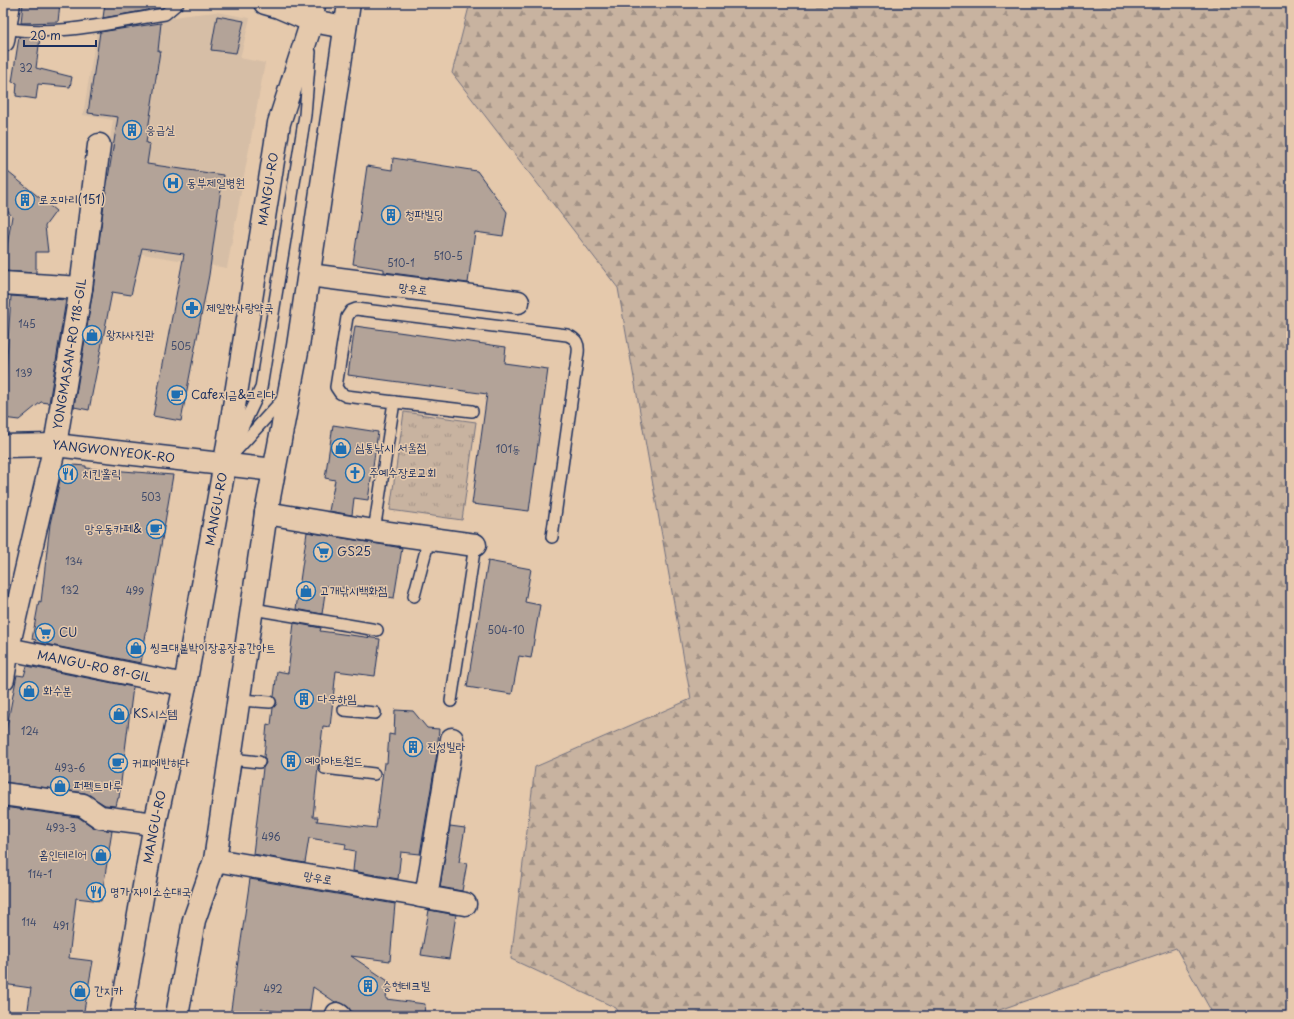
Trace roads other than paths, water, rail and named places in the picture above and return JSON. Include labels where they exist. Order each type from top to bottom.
[{"type":"street","points":[[4,34],[9,3]]},
{"type":"street","points":[[265,3],[279,7],[311,9],[344,27]]},
{"type":"street","points":[[177,1016],[194,920],[215,860],[240,700],[266,513],[289,393],[309,275],[344,27],[349,3]]},
{"type":"street","name":"MANGU-RO","points":[[121,1016],[155,824],[185,685],[225,463],[279,123],[311,9]]},
{"type":"street","name":"YONGMASAN-RO 118-GIL","points":[[3,679],[5,648],[55,445],[81,288],[99,144]]},
{"type":"street","name":"망우로","points":[[309,275],[518,302]]},
{"type":"street","points":[[3,283],[81,288]]},
{"type":"street","name":"YANGWONYEOK-RO","points":[[3,446],[55,445],[225,463],[274,470]]},
{"type":"street","points":[[266,513],[374,531],[475,545]]},
{"type":"street","name":"MANGU-RO 81-GIL","points":[[5,648],[185,685]]},
{"type":"street","points":[[420,896],[423,896],[427,891],[452,739]]},
{"type":"street","points":[[3,794],[82,805],[100,817],[155,824]]},
{"type":"street","name":"망우로","points":[[215,860],[465,904]]},
{"type":"lane","points":[[4,34],[18,30],[64,29],[165,14],[178,3]]},
{"type":"lane","points":[[472,411],[346,396],[340,393],[336,386],[346,317],[351,311],[356,309],[568,335],[574,338],[579,345],[552,537]]},
{"type":"lane","points":[[225,463],[289,393]]},
{"type":"lane","points":[[374,531],[394,402]]},
{"type":"lane","points":[[414,596],[428,539]]},
{"type":"lane","points":[[451,701],[475,545]]},
{"type":"lane","points":[[252,609],[377,630]]},
{"type":"lane","points":[[240,700],[270,702]]},
{"type":"lane","points":[[344,710],[375,713]]},
{"type":"lane","points":[[231,759],[259,762]]},
{"type":"lane","points":[[325,768],[374,774]]},
{"type":"place","name":"응급실","points":[[132,130]]},
{"type":"place","name":"동부제일병원","points":[[173,183]]},
{"type":"place","name":"로즈마리(151)","points":[[25,200]]},
{"type":"place","name":"청파빌딩","points":[[391,215]]},
{"type":"place","name":"제일한사랑약국","points":[[192,308]]},
{"type":"place","name":"왕자사진관","points":[[92,335]]},
{"type":"place","name":"Cafe지금&그리다","points":[[177,395]]},
{"type":"place","name":"심통낚시 서울점","points":[[341,448]]},
{"type":"place","name":"주예수장로교회","points":[[355,473]]},
{"type":"place","name":"치킨홀릭","points":[[68,474]]},
{"type":"place","name":"망우동카페&","points":[[156,529]]},
{"type":"place","name":"GS25","points":[[323,552]]},
{"type":"place","name":"고개낚시백화점","points":[[306,591]]},
{"type":"place","name":"CU","points":[[45,633]]},
{"type":"place","name":"씽크대붙박이장공장공간아트","points":[[136,648]]},
{"type":"place","name":"화수분","points":[[29,691]]},
{"type":"place","name":"다우하임","points":[[304,699]]},
{"type":"place","name":"KS시스템","points":[[119,714]]},
{"type":"place","name":"진성빌라","points":[[413,747]]},
{"type":"place","name":"예아아트월드","points":[[291,761]]},
{"type":"place","name":"커피에반하다","points":[[118,763]]},
{"type":"place","name":"퍼펙트마루","points":[[60,786]]},
{"type":"place","name":"홈인테리어","points":[[101,855]]},
{"type":"place","name":"명가 자이소순대국","points":[[96,892]]},
{"type":"place","name":"승현테크빌","points":[[368,986]]},
{"type":"place","name":"간지카","points":[[80,991]]}]
